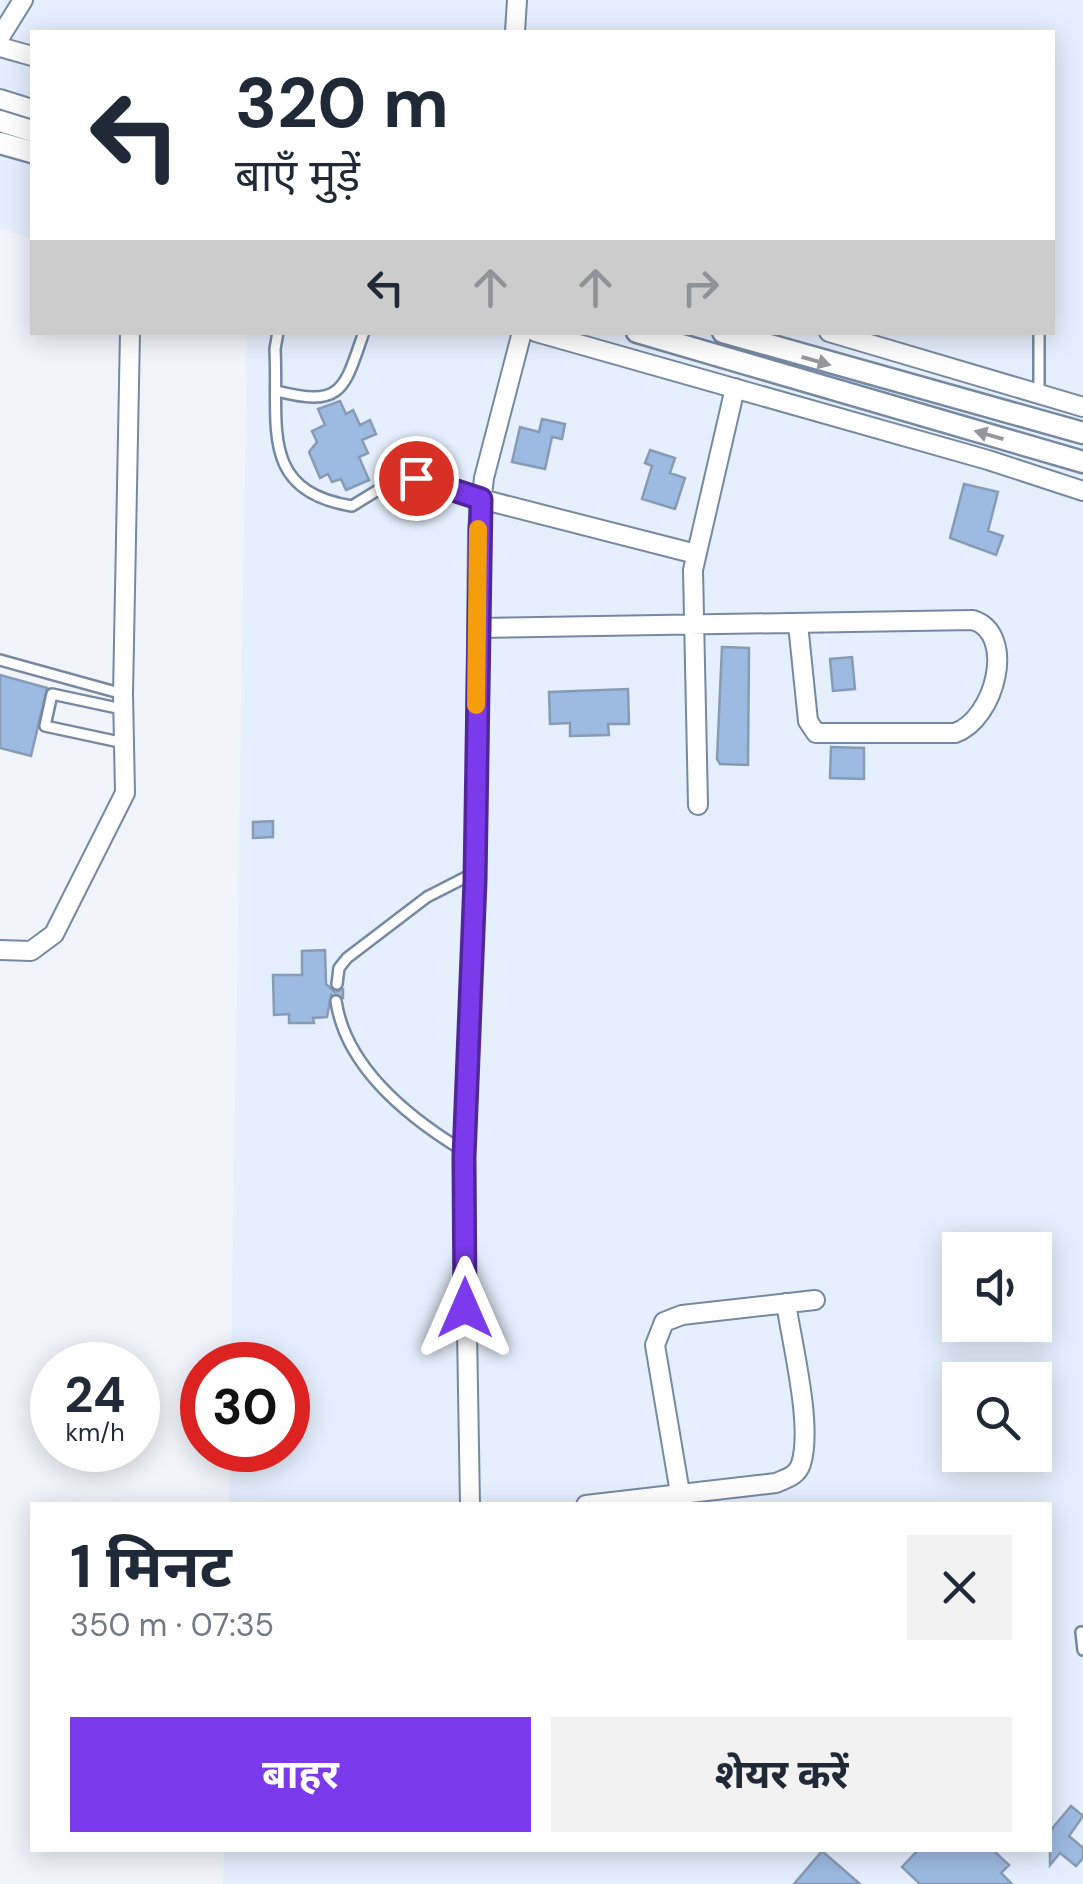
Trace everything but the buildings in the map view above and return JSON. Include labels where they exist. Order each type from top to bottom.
[{"type":"street","points":[[0,37],[23,0]]},
{"type":"street","points":[[513,1],[515,30]]},
{"type":"street","points":[[0,47],[30,55]]},
{"type":"street","points":[[0,99],[30,108]]},
{"type":"street","points":[[0,121],[30,129]]},
{"type":"street","points":[[0,143],[30,151]]},
{"type":"street","points":[[0,950],[30,951],[54,934],[125,793],[130,335]]},
{"type":"street","points":[[470,1502],[464,1152],[475,873],[481,499],[521,335]]},
{"type":"street","points":[[547,335],[1083,491]]},
{"type":"street","points":[[648,335],[1083,462]]},
{"type":"street","points":[[734,335],[1083,433]]},
{"type":"street","points":[[840,335],[1040,391],[1083,407]]},
{"type":"street","points":[[698,805],[692,628],[696,554],[734,388]]},
{"type":"street","points":[[481,499],[696,554]]},
{"type":"street","points":[[477,628],[692,628],[798,624],[982,623],[998,648],[986,709],[970,728],[955,733],[816,734],[808,720],[798,624]]},
{"type":"street","points":[[680,1492],[655,1345],[664,1322],[682,1315],[815,1300]]},
{"type":"street","points":[[608,1502],[776,1483],[795,1474],[802,1463],[803,1428],[786,1303]]},
{"type":"lane","points":[[278,335],[282,464],[302,490],[328,502],[352,506],[404,474],[481,499]]},
{"type":"lane","points":[[277,392],[307,399],[336,394],[347,382],[363,335]]},
{"type":"lane","points":[[1040,335],[1040,391]]},
{"type":"lane","points":[[0,660],[123,701]]},
{"type":"lane","points":[[123,701],[52,694],[45,726],[124,743]]},
{"type":"lane","points":[[337,984],[339,968],[347,958],[428,898],[475,873]]},
{"type":"lane","points":[[336,1001],[348,1038],[374,1078],[417,1122],[464,1152]]},
{"type":"lane","points":[[1081,1632],[1083,1650]]},
{"type":"shaded area","points":[[0,0],[1083,0],[1083,1884],[223,1884],[224,1852],[1052,1852],[1052,1502],[229,1502],[230,1472],[310,1472],[310,1342],[231,1342],[247,335],[1055,335],[1055,30],[30,30],[30,238],[0,228]]},
{"type":"slow traffic","points":[[476,705],[478,529]]},
{"type":"route","points":[[416,478],[481,499],[475,881],[464,1157],[465,1308]]}]
